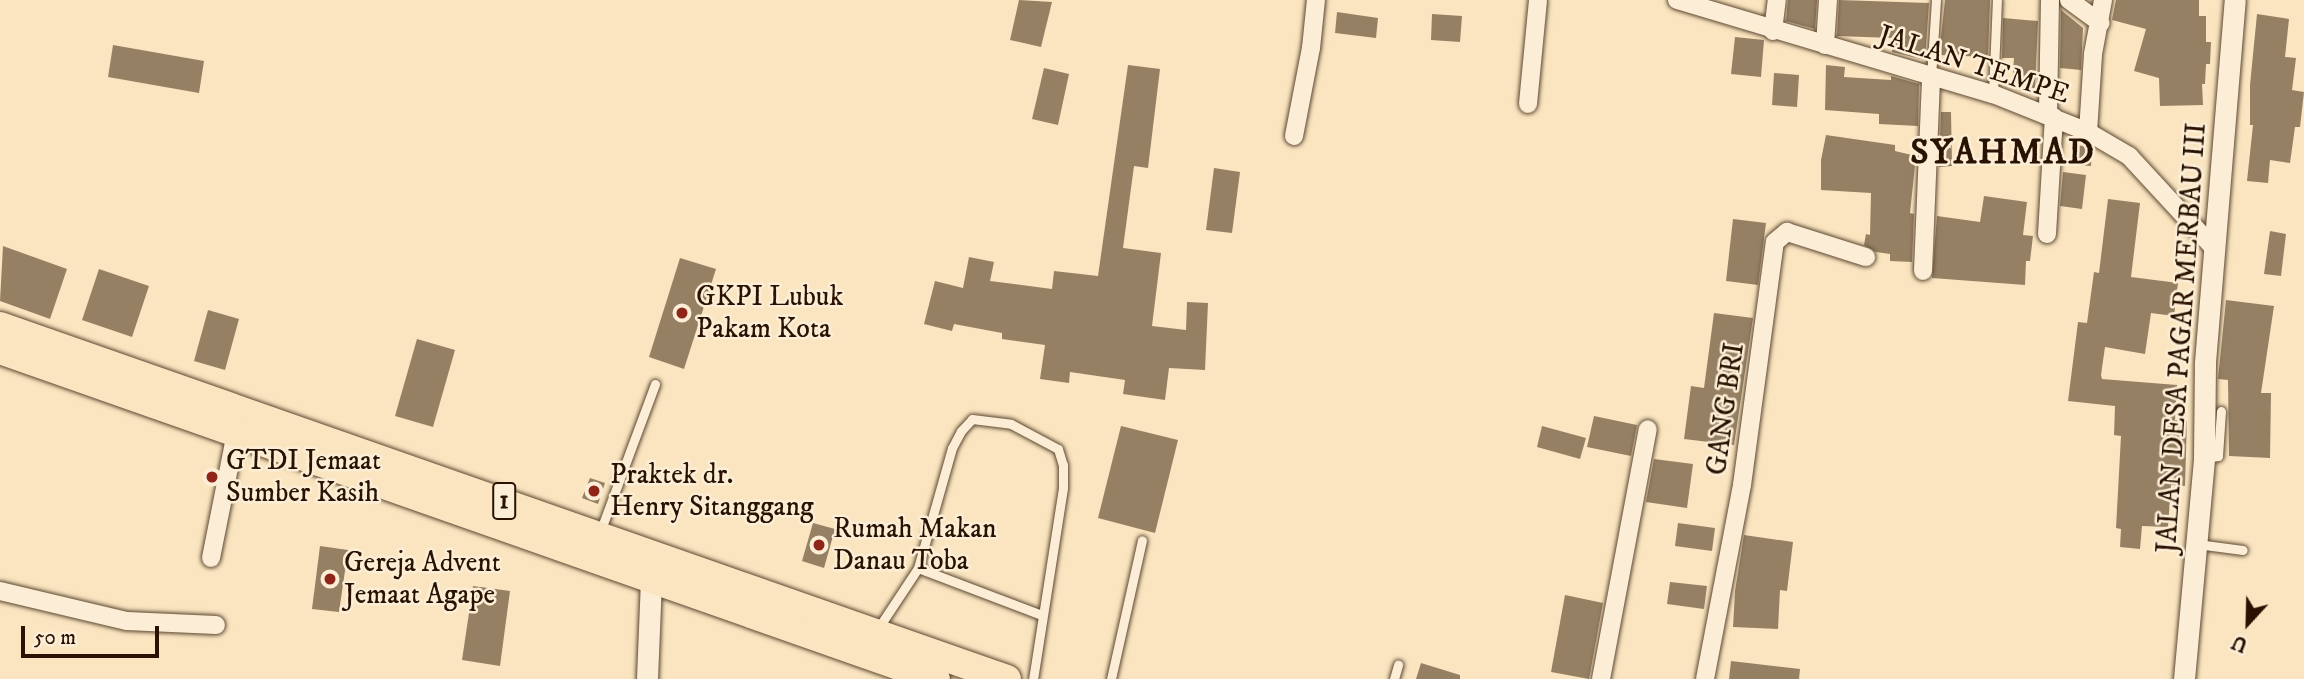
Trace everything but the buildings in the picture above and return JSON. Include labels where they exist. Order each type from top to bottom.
[{"type":"highway","name":"1","points":[[0,326],[531,523],[651,578],[1007,679]]},
{"type":"highway","name":"1","points":[[0,350],[236,433],[531,523],[600,534],[871,642],[936,679]]},
{"type":"street","points":[[1294,136],[1311,48],[1316,0]]},
{"type":"street","points":[[1528,104],[1538,0]]},
{"type":"street","name":"JALAN TEMPE","points":[[1677,0],[1773,31],[1993,94],[2051,115],[2088,132],[2129,156],[2214,243]]},
{"type":"street","points":[[1773,31],[1777,0]]},
{"type":"street","points":[[1825,45],[1828,0]]},
{"type":"street","points":[[2069,0],[2100,29]]},
{"type":"street","points":[[2088,132],[2093,54],[2100,29],[2103,0]]},
{"type":"street","name":"JALAN DESA PAGAR MERBAU III","points":[[2184,679],[2204,458],[2212,432],[2205,362],[2235,0]]},
{"type":"street","points":[[2047,234],[2051,115],[2050,7]]},
{"type":"street","points":[[1923,271],[1931,77]]},
{"type":"street","name":"GANG BRI","points":[[1704,679],[1741,492],[1776,242],[1779,236],[1787,232],[1866,257]]},
{"type":"street","points":[[1601,679],[1648,429]]},
{"type":"street","points":[[211,558],[236,433]]},
{"type":"street","points":[[647,679],[651,578]]},
{"type":"street","points":[[0,591],[127,621],[216,625]]},
{"type":"lane","points":[[1931,77],[1936,0]]},
{"type":"lane","points":[[1993,94],[1997,0]]},
{"type":"lane","points":[[600,534],[654,384]]},
{"type":"lane","points":[[2212,432],[2221,411]]},
{"type":"lane","points":[[871,642],[918,568],[952,449],[961,431],[972,419],[1011,425],[1047,440],[1062,455],[1063,488],[1033,679]]},
{"type":"lane","points":[[1111,679],[1142,540]]},
{"type":"lane","points":[[2197,544],[2243,550]]},
{"type":"lane","points":[[918,568],[1042,615]]},
{"type":"lane","points":[[1394,679],[1398,665]]},
{"type":"place","name":"GKPI Lubuk Pakam Kota","points":[[682,313]]},
{"type":"place","name":"GTDI Jemaat Sumber Kasih","points":[[212,477]]},
{"type":"place","name":"Praktek dr. Henry Sitanggang","points":[[594,491]]},
{"type":"place","name":"Rumah Makan Danau Toba","points":[[819,545]]},
{"type":"place","name":"Gereja Advent Jemaat Agape","points":[[330,579]]},
{"type":"district","name":"SYAHMAD","points":[[2003,153]]}]
